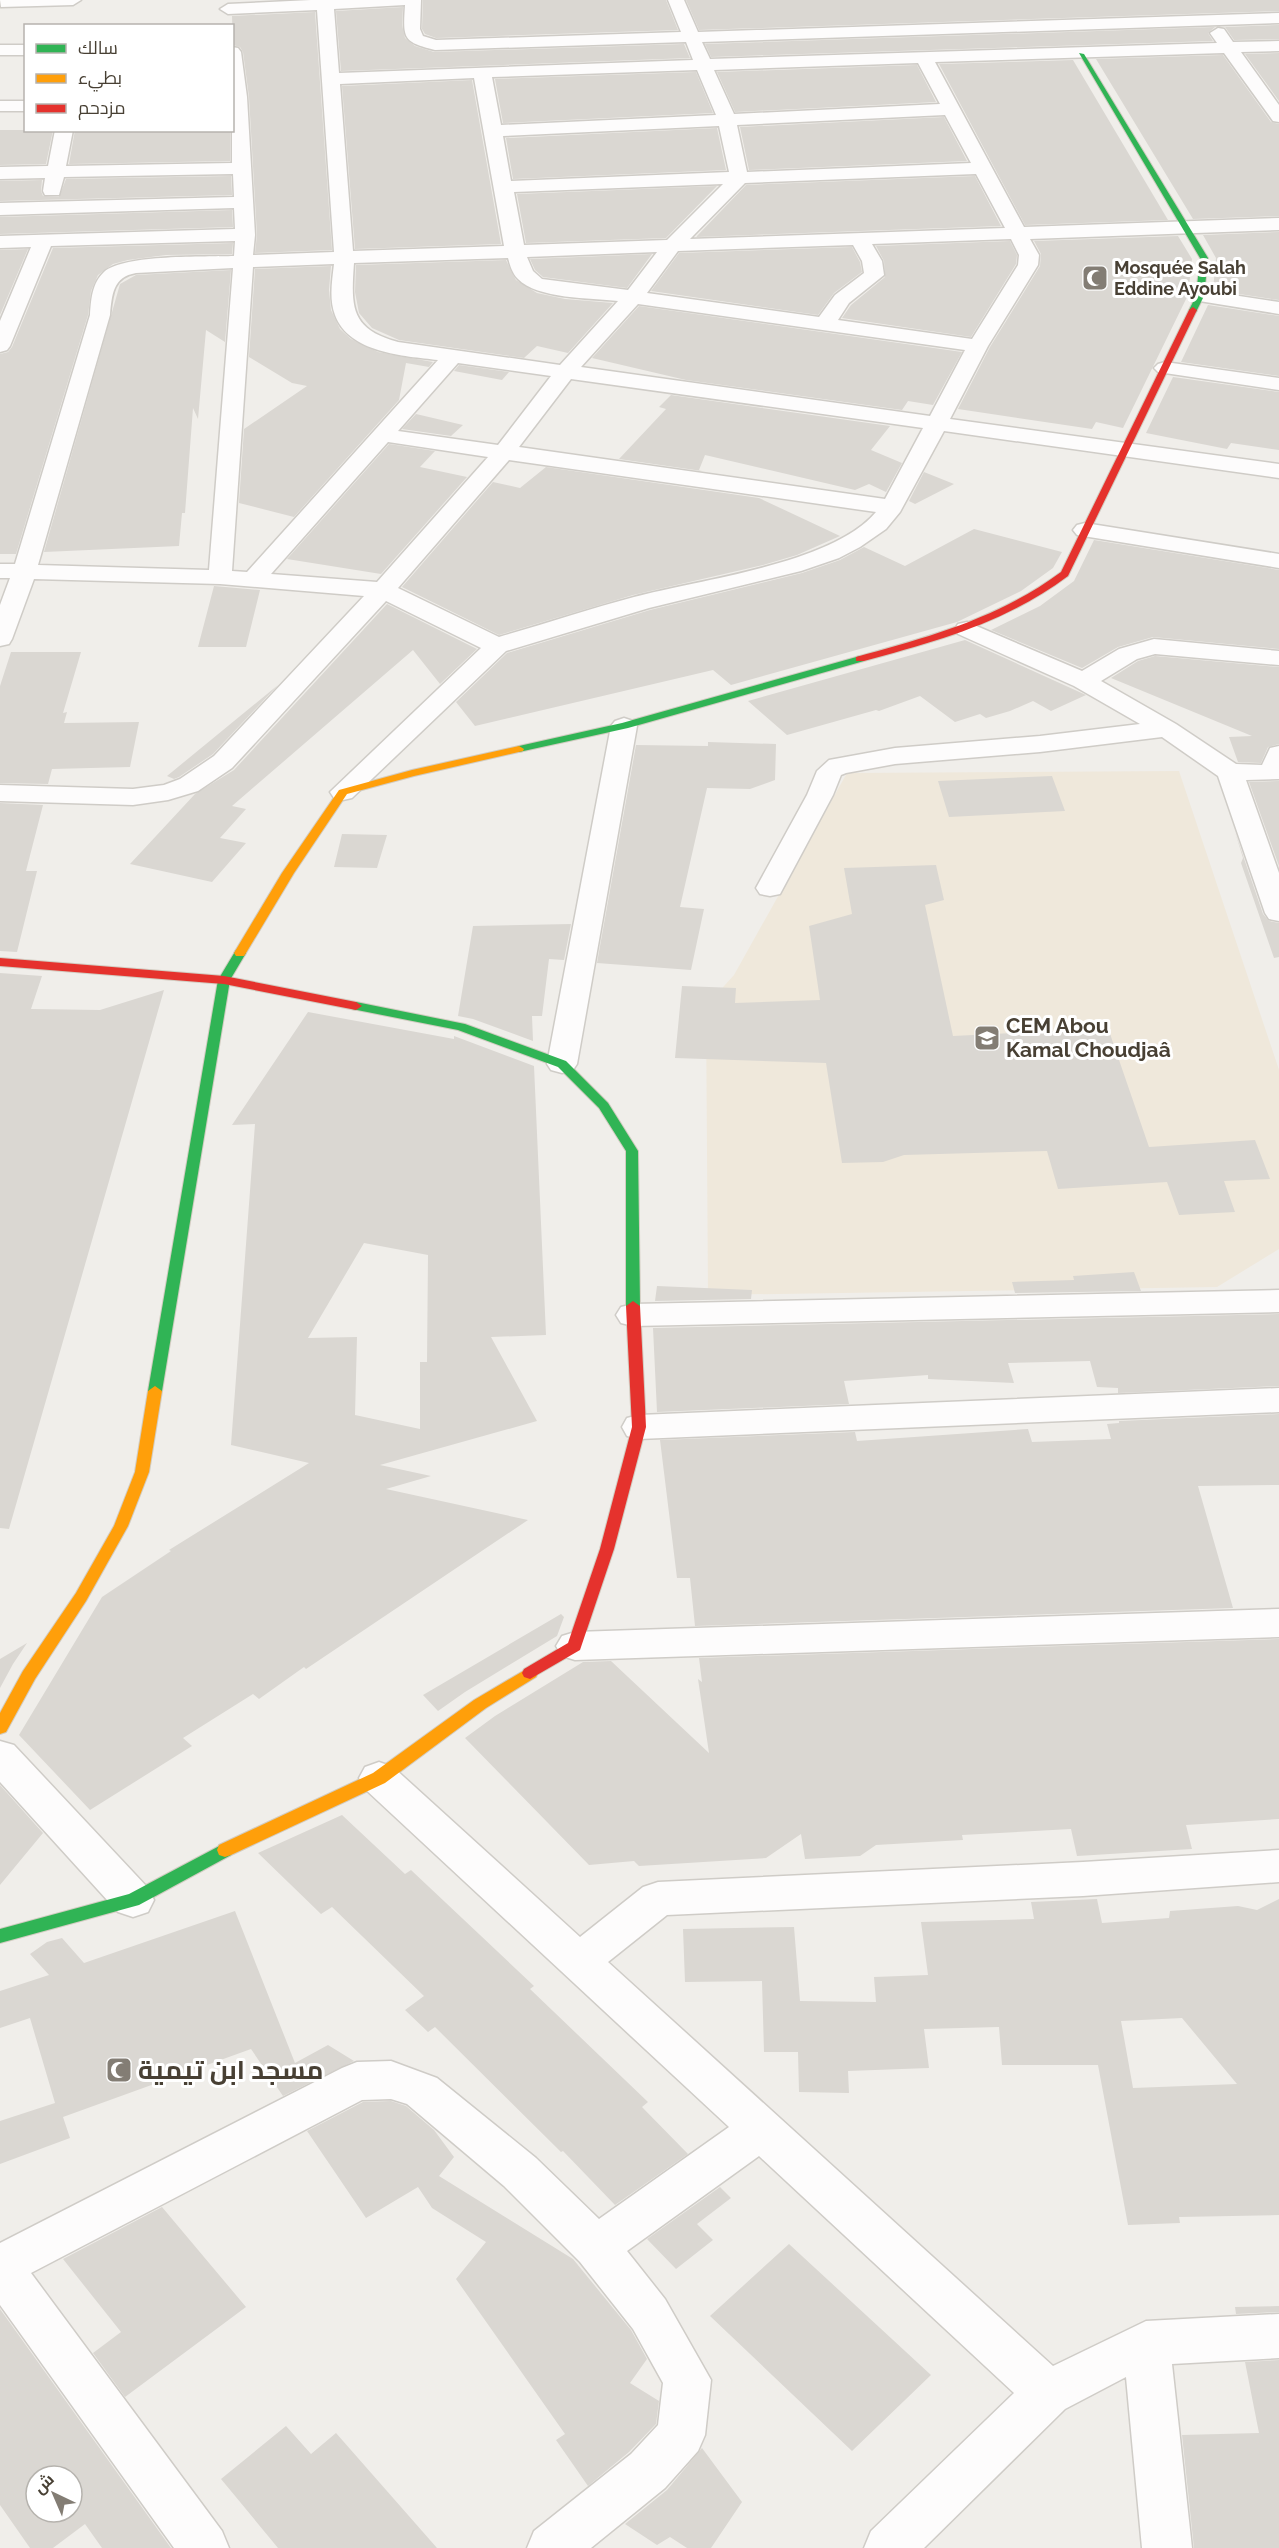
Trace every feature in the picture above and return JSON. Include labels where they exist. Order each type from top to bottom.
[{"type":"street","points":[[1,5],[73,0]]},
{"type":"street","points":[[227,12],[325,2],[413,0],[412,29],[416,39],[435,45],[1279,18]]},
{"type":"street","points":[[676,0],[727,119],[739,178]]},
{"type":"street","points":[[325,2],[344,258],[342,301],[348,322],[355,330],[379,343],[453,356],[1279,471]]},
{"type":"street","points":[[1198,7],[1279,117]]},
{"type":"street","points":[[331,79],[703,64],[1081,54],[1279,46]]},
{"type":"street","points":[[0,50],[24,50]]},
{"type":"street","points":[[343,792],[412,773],[624,726],[967,629],[1021,605],[1047,590],[1065,574],[1200,296],[1204,258],[1188,227],[1081,54]]},
{"type":"street","points":[[0,1728],[29,1675],[81,1597],[121,1526],[142,1472],[224,980],[288,873],[343,792],[497,645],[642,602],[792,566],[831,553],[878,524],[892,507],[978,346],[1028,265],[1029,255],[1019,233],[924,58]]},
{"type":"street","points":[[483,72],[515,251],[524,274],[535,283],[555,288],[978,346]]},
{"type":"street","points":[[220,577],[241,261],[245,235],[234,82]]},
{"type":"street","points":[[0,106],[24,106]]},
{"type":"street","points":[[493,131],[951,109]]},
{"type":"street","points":[[48,208],[64,132]]},
{"type":"street","points":[[0,173],[240,168]]},
{"type":"street","points":[[503,187],[983,168]]},
{"type":"street","points":[[0,793],[133,797],[168,792],[189,785],[223,762],[383,590],[503,453],[566,371],[633,297],[672,246],[739,178]]},
{"type":"street","points":[[0,209],[241,202]]},
{"type":"street","points":[[0,639],[26,570],[100,315],[100,298],[108,276],[128,268],[241,261],[1279,224]]},
{"type":"street","points":[[0,243],[245,235]]},
{"type":"street","points":[[825,324],[842,299],[874,275],[876,271],[873,261],[859,240]]},
{"type":"street","points":[[0,346],[8,306],[43,241]]},
{"type":"street","points":[[1200,296],[1279,308]]},
{"type":"street","points":[[254,579],[453,356]]},
{"type":"street","points":[[1165,368],[1279,384]]},
{"type":"street","points":[[383,435],[892,507]]},
{"type":"street","points":[[1085,530],[1279,561]]},
{"type":"street","points":[[0,572],[26,570],[220,577],[383,590],[497,645]]},
{"type":"street","points":[[967,629],[1083,681],[1167,729],[1230,772],[1279,913]]},
{"type":"street","points":[[1083,681],[1128,654],[1154,646],[1279,658]]},
{"type":"street","points":[[562,1064],[624,726]]},
{"type":"street","points":[[770,888],[820,795],[830,771],[838,766],[895,756],[1040,744],[1167,729]]},
{"type":"street","points":[[1230,772],[1277,767]]},
{"type":"street","points":[[0,962],[224,980],[461,1027],[562,1064],[604,1106],[632,1151],[633,1315],[639,1427],[609,1539],[575,1646]]},
{"type":"street","points":[[633,1315],[1279,1301]]},
{"type":"street","points":[[639,1427],[1279,1400]]},
{"type":"street","points":[[0,1936],[133,1900],[243,1840],[379,1778],[480,1704],[575,1646],[1279,1623]]},
{"type":"street","points":[[0,1756],[133,1900]]},
{"type":"street","points":[[379,1778],[1048,2393]]},
{"type":"street","points":[[578,1962],[658,1899],[1083,1879],[1279,1866]]},
{"type":"street","points":[[204,2548],[0,2266],[357,2081],[391,2080],[422,2091],[466,2126],[520,2172],[596,2247],[649,2313],[687,2380],[681,2435],[648,2471],[552,2548]]},
{"type":"street","points":[[596,2247],[760,2130]]},
{"type":"street","points":[[889,2548],[1048,2393],[1146,2343],[1279,2336]]},
{"type":"street","points":[[1146,2343],[1167,2548]]},
{"type":"shaded area","name":"CEM Abou Kamal Choudjaâ","points":[[1179,771],[1279,1070],[1279,1249],[1217,1287],[708,1295],[706,1006],[734,975],[847,773]]},
{"type":"building","points":[[423,0],[666,0],[678,30],[436,38],[425,34],[422,29]]},
{"type":"building","points":[[686,0],[1279,0],[1279,11],[699,30]]},
{"type":"building","points":[[403,7],[402,25],[405,38],[415,46],[434,52],[684,44],[690,58],[341,71],[336,11]]},
{"type":"building","points":[[315,12],[332,250],[255,253],[257,235],[249,97],[243,52],[240,47],[234,45],[232,16]]},
{"type":"building","points":[[1279,25],[1279,39],[1234,40],[1225,27]]},
{"type":"building","points":[[1215,27],[1208,33],[1213,41],[711,57],[705,44]]},
{"type":"building","points":[[1279,53],[1279,101],[1245,54]]},
{"type":"building","points":[[1223,55],[1271,122],[1279,124],[1279,216],[1193,219],[1096,59]]},
{"type":"building","points":[[1073,60],[1168,220],[1025,225],[939,64]]},
{"type":"building","points":[[917,65],[936,102],[735,112],[717,72]]},
{"type":"building","points":[[696,72],[713,113],[503,123],[495,79]]},
{"type":"building","points":[[472,80],[501,244],[355,249],[342,86]]},
{"type":"building","points":[[944,117],[967,161],[749,170],[740,127]]},
{"type":"building","points":[[717,128],[726,170],[513,179],[506,138]]},
{"type":"building","points":[[0,130],[53,132],[46,164],[0,165]]},
{"type":"building","points":[[75,132],[230,132],[230,161],[69,164]]},
{"type":"building","points":[[231,176],[232,195],[0,201],[0,181],[42,180],[43,196],[59,197],[66,179]]},
{"type":"building","points":[[975,176],[1001,226],[696,237],[746,185]]},
{"type":"building","points":[[717,186],[666,238],[526,243],[517,194]]},
{"type":"building","points":[[232,210],[233,227],[0,234],[0,217]]},
{"type":"building","points":[[1279,232],[1279,300],[1213,290],[1216,258],[1203,235]]},
{"type":"building","points":[[1178,236],[1192,259],[1188,295],[1123,428],[1096,422],[1092,429],[958,409],[990,347],[1040,266],[1041,254],[1034,241]]},
{"type":"building","points":[[1010,241],[1017,255],[1016,264],[971,337],[842,318],[851,305],[885,277],[884,261],[876,246]]},
{"type":"building","points":[[233,243],[232,254],[166,255],[128,260],[113,264],[98,275],[91,291],[88,315],[16,554],[0,554],[0,354],[8,352],[12,347],[53,248]]},
{"type":"building","points":[[852,247],[860,262],[862,272],[834,293],[818,315],[651,291],[679,253]]},
{"type":"building","points":[[28,249],[0,315],[0,250]]},
{"type":"building","points":[[652,254],[627,288],[543,277],[535,270],[530,259]]},
{"type":"building","points":[[506,260],[516,280],[537,293],[565,299],[613,303],[568,353],[537,346],[524,358],[399,340],[372,328],[359,313],[355,292],[356,265]]},
{"type":"building","points":[[331,266],[329,290],[331,310],[340,329],[351,339],[378,352],[433,362],[429,367],[406,363],[399,400],[294,517],[239,503],[244,429],[307,386],[292,383],[249,357],[255,269]]},
{"type":"building","points":[[231,270],[225,342],[206,330],[198,419],[193,408],[185,513],[182,513],[179,546],[44,552],[120,284],[136,275]]},
{"type":"building","points":[[1208,305],[1279,316],[1279,376],[1181,362]]},
{"type":"building","points":[[639,306],[962,352],[933,405],[908,401],[902,410],[686,380],[592,358]]},
{"type":"building","points":[[459,365],[509,372],[502,380],[454,371]]},
{"type":"building","points":[[1173,377],[1279,392],[1279,450],[1231,443],[1227,449],[1146,433]]},
{"type":"building","points":[[671,395],[890,426],[871,450],[902,463],[886,492],[869,484],[855,490],[705,455],[699,470],[702,471],[619,459],[666,409],[659,407]]},
{"type":"building","points":[[416,414],[463,425],[451,436],[402,429]]},
{"type":"building","points":[[389,444],[435,451],[420,467],[467,477],[381,574],[287,559]]},
{"type":"building","points":[[546,467],[759,498],[840,536],[797,555],[763,565],[633,595],[499,635],[402,587],[493,482],[520,488]]},
{"type":"building","points":[[924,472],[954,484],[915,504],[909,501]]},
{"type":"building","points":[[974,529],[1062,552],[1053,568],[1021,591],[957,622],[731,685],[713,670],[475,726],[456,702],[507,653],[650,610],[802,573],[840,560],[864,547],[905,566]]},
{"type":"building","points":[[1094,540],[1279,570],[1279,649],[1153,637],[1118,647],[1082,668],[991,630],[1040,606],[1074,581]]},
{"type":"building","points":[[214,586],[260,590],[246,647],[198,647]]},
{"type":"building","points":[[387,604],[477,649],[440,684],[413,650],[232,806],[246,809],[220,838],[246,843],[212,882],[130,864],[195,794],[234,770]]},
{"type":"building","points":[[965,640],[1086,695],[1051,711],[1033,701],[986,718],[980,714],[955,722],[920,696],[879,711],[787,735],[748,701]]},
{"type":"building","points":[[11,652],[81,652],[63,713],[67,712],[64,723],[139,722],[130,767],[52,769],[48,784],[0,783],[0,686]]},
{"type":"building","points":[[1155,656],[1279,667],[1279,744],[1268,747],[1261,763],[1238,762],[1229,737],[1252,736],[1111,678],[1138,661]]},
{"type":"building","points":[[278,685],[213,754],[179,777],[174,779],[167,776]]},
{"type":"building","points":[[708,742],[776,744],[775,780],[750,789],[707,788],[680,907],[704,909],[691,970],[597,963],[636,745],[708,746]]},
{"type":"building","points":[[1052,776],[1065,811],[949,817],[938,781]]},
{"type":"building","points":[[1279,781],[1279,866],[1249,782]]},
{"type":"building","points":[[0,803],[43,805],[26,871],[37,871],[17,952],[0,951]]},
{"type":"building","points":[[1235,832],[1263,914],[1269,921],[1279,923],[1279,957],[1274,958],[1241,863],[1243,858]]},
{"type":"building","points":[[342,834],[387,835],[377,868],[334,867]]},
{"type":"building","points":[[936,865],[944,900],[925,905],[953,1036],[1108,1028],[1149,1147],[1255,1140],[1270,1179],[1224,1181],[1235,1212],[1179,1215],[1167,1182],[1058,1189],[1047,1151],[904,1155],[883,1162],[842,1163],[826,1063],[675,1058],[682,986],[736,988],[735,1003],[820,1000],[809,926],[852,914],[844,868]]},
{"type":"building","points":[[571,924],[564,960],[549,959],[542,1016],[532,1016],[533,1041],[473,1019],[458,1016],[473,926]]},
{"type":"building","points":[[0,973],[42,976],[31,1009],[100,1010],[164,990],[9,1529],[0,1528]]},
{"type":"building","points":[[308,1012],[454,1039],[454,1036],[534,1066],[546,1335],[491,1337],[537,1421],[380,1465],[431,1476],[386,1489],[528,1520],[259,1699],[253,1694],[183,1738],[192,1746],[90,1810],[19,1735],[102,1597],[171,1551],[169,1550],[309,1463],[231,1445],[255,1124],[232,1125]],"holes":[[[364,1243],[428,1255],[427,1362],[420,1362],[420,1429],[355,1415],[357,1337],[308,1338]]]},
{"type":"building","points":[[1134,1272],[1141,1291],[1015,1293],[1012,1282],[1074,1280],[1073,1276]]},
{"type":"building","points":[[657,1286],[752,1290],[751,1299],[655,1301]]},
{"type":"building","points":[[1279,1314],[1279,1386],[1118,1393],[1118,1388],[1097,1387],[1090,1361],[1008,1363],[1014,1383],[928,1379],[928,1375],[844,1381],[849,1404],[657,1412],[653,1328]]},
{"type":"building","points":[[1279,1414],[1279,1485],[1198,1486],[1233,1608],[695,1626],[690,1578],[677,1578],[660,1440],[855,1432],[857,1441],[1028,1429],[1032,1442],[1111,1439],[1107,1424],[1119,1423],[1119,1421]]},
{"type":"building","points":[[561,1614],[564,1617],[557,1636],[438,1711],[423,1695]]},
{"type":"building","points":[[1279,1639],[1279,1819],[1186,1825],[1192,1849],[1077,1856],[1071,1829],[962,1835],[963,1840],[876,1845],[860,1856],[805,1859],[801,1834],[766,1858],[639,1866],[634,1861],[589,1865],[465,1738],[495,1716],[583,1662],[611,1661],[709,1753],[698,1679],[702,1682],[699,1658]]},
{"type":"building","points":[[27,1643],[13,1664],[0,1688],[0,1659]]},
{"type":"building","points":[[0,1785],[43,1833],[0,1885]]},
{"type":"building","points":[[342,1815],[405,1874],[411,1870],[534,1986],[530,1989],[648,2102],[642,2107],[688,2154],[615,2205],[563,2151],[561,2152],[435,2027],[428,2032],[405,2010],[424,1996],[332,1907],[321,1914],[258,1853]]},
{"type":"building","points":[[1097,1899],[1102,1923],[1169,1918],[1170,1911],[1238,1906],[1257,1910],[1279,1899],[1279,2215],[1179,2217],[1180,2223],[1128,2225],[1098,2065],[1002,2065],[999,2027],[924,2029],[929,2068],[848,2071],[849,2093],[799,2092],[798,2052],[764,2052],[762,1981],[685,1982],[683,1929],[794,1927],[800,2001],[876,2002],[874,1977],[928,1975],[921,1922],[1034,1919],[1031,1902]],"holes":[[[1182,2018],[1237,2084],[1133,2088],[1121,2021]]]},
{"type":"building","name":"مسجد ابن تيمية","points":[[235,1911],[295,2063],[328,2045],[354,2061],[283,2096],[251,2049],[63,2117],[70,2138],[0,2164],[0,2121],[55,2103],[30,2018],[0,2028],[0,1991],[49,1975],[30,1954],[47,1942],[62,1938],[84,1963]]},
{"type":"building","points":[[391,2101],[406,2106],[434,2130],[454,2157],[439,2176],[573,2259],[631,2330],[647,2359],[630,2383],[659,2401],[656,2424],[629,2452],[588,2486],[556,2440],[565,2434],[456,2279],[486,2242],[432,2208],[418,2187],[366,2218],[307,2131],[363,2102]]},
{"type":"building","points":[[720,2187],[731,2198],[697,2224],[713,2240],[676,2269],[647,2239]]},
{"type":"building","points":[[162,2207],[246,2307],[125,2397],[93,2353],[121,2332],[63,2259]]},
{"type":"building","points":[[789,2244],[931,2375],[852,2451],[710,2316]]},
{"type":"building","points":[[1279,2306],[1279,2312],[1236,2314],[1235,2307]]},
{"type":"building","points":[[0,2309],[171,2548],[102,2548],[85,2524],[53,2548],[30,2548],[0,2505]]},
{"type":"building","points":[[1279,2360],[1279,2548],[1194,2548],[1182,2435],[1259,2433],[1245,2362]]},
{"type":"building","points":[[286,2426],[311,2454],[336,2433],[437,2548],[278,2548],[221,2479]]},
{"type":"building","points":[[702,2448],[742,2502],[711,2548],[687,2548],[670,2537],[657,2545],[625,2524],[667,2490]]},
{"type":"traffic: fast","points":[[1081,54],[1204,258],[1200,296],[1193,310]]},
{"type":"traffic: fast","points":[[519,749],[624,726],[860,659]]},
{"type":"traffic: fast","points":[[155,1391],[224,980],[240,953]]},
{"type":"traffic: fast","points":[[356,1006],[461,1027],[562,1064],[604,1106],[632,1151],[633,1306]]},
{"type":"traffic: fast","points":[[0,1936],[133,1900],[225,1850]]},
{"type":"traffic: slow","points":[[240,953],[288,873],[343,792],[412,773],[519,749]]},
{"type":"traffic: slow","points":[[0,1728],[29,1675],[81,1597],[121,1526],[142,1472],[155,1391]]},
{"type":"traffic: slow","points":[[225,1850],[379,1778],[480,1704],[530,1673]]},
{"type":"traffic: jam","points":[[860,659],[941,636],[993,617],[1042,591],[1065,574],[1193,310]]},
{"type":"traffic: jam","points":[[0,962],[224,980],[356,1006]]},
{"type":"traffic: jam","points":[[530,1673],[575,1646],[607,1549],[639,1427],[633,1306]]},
{"type":"place","name":"Mosquée Salah Eddine Ayoubi","points":[[1095,278]]},
{"type":"place","name":"CEM Abou Kamal Choudjaâ","points":[[987,1038]]},
{"type":"place","name":"مسجد ابن تيمية","points":[[119,2070]]}]
